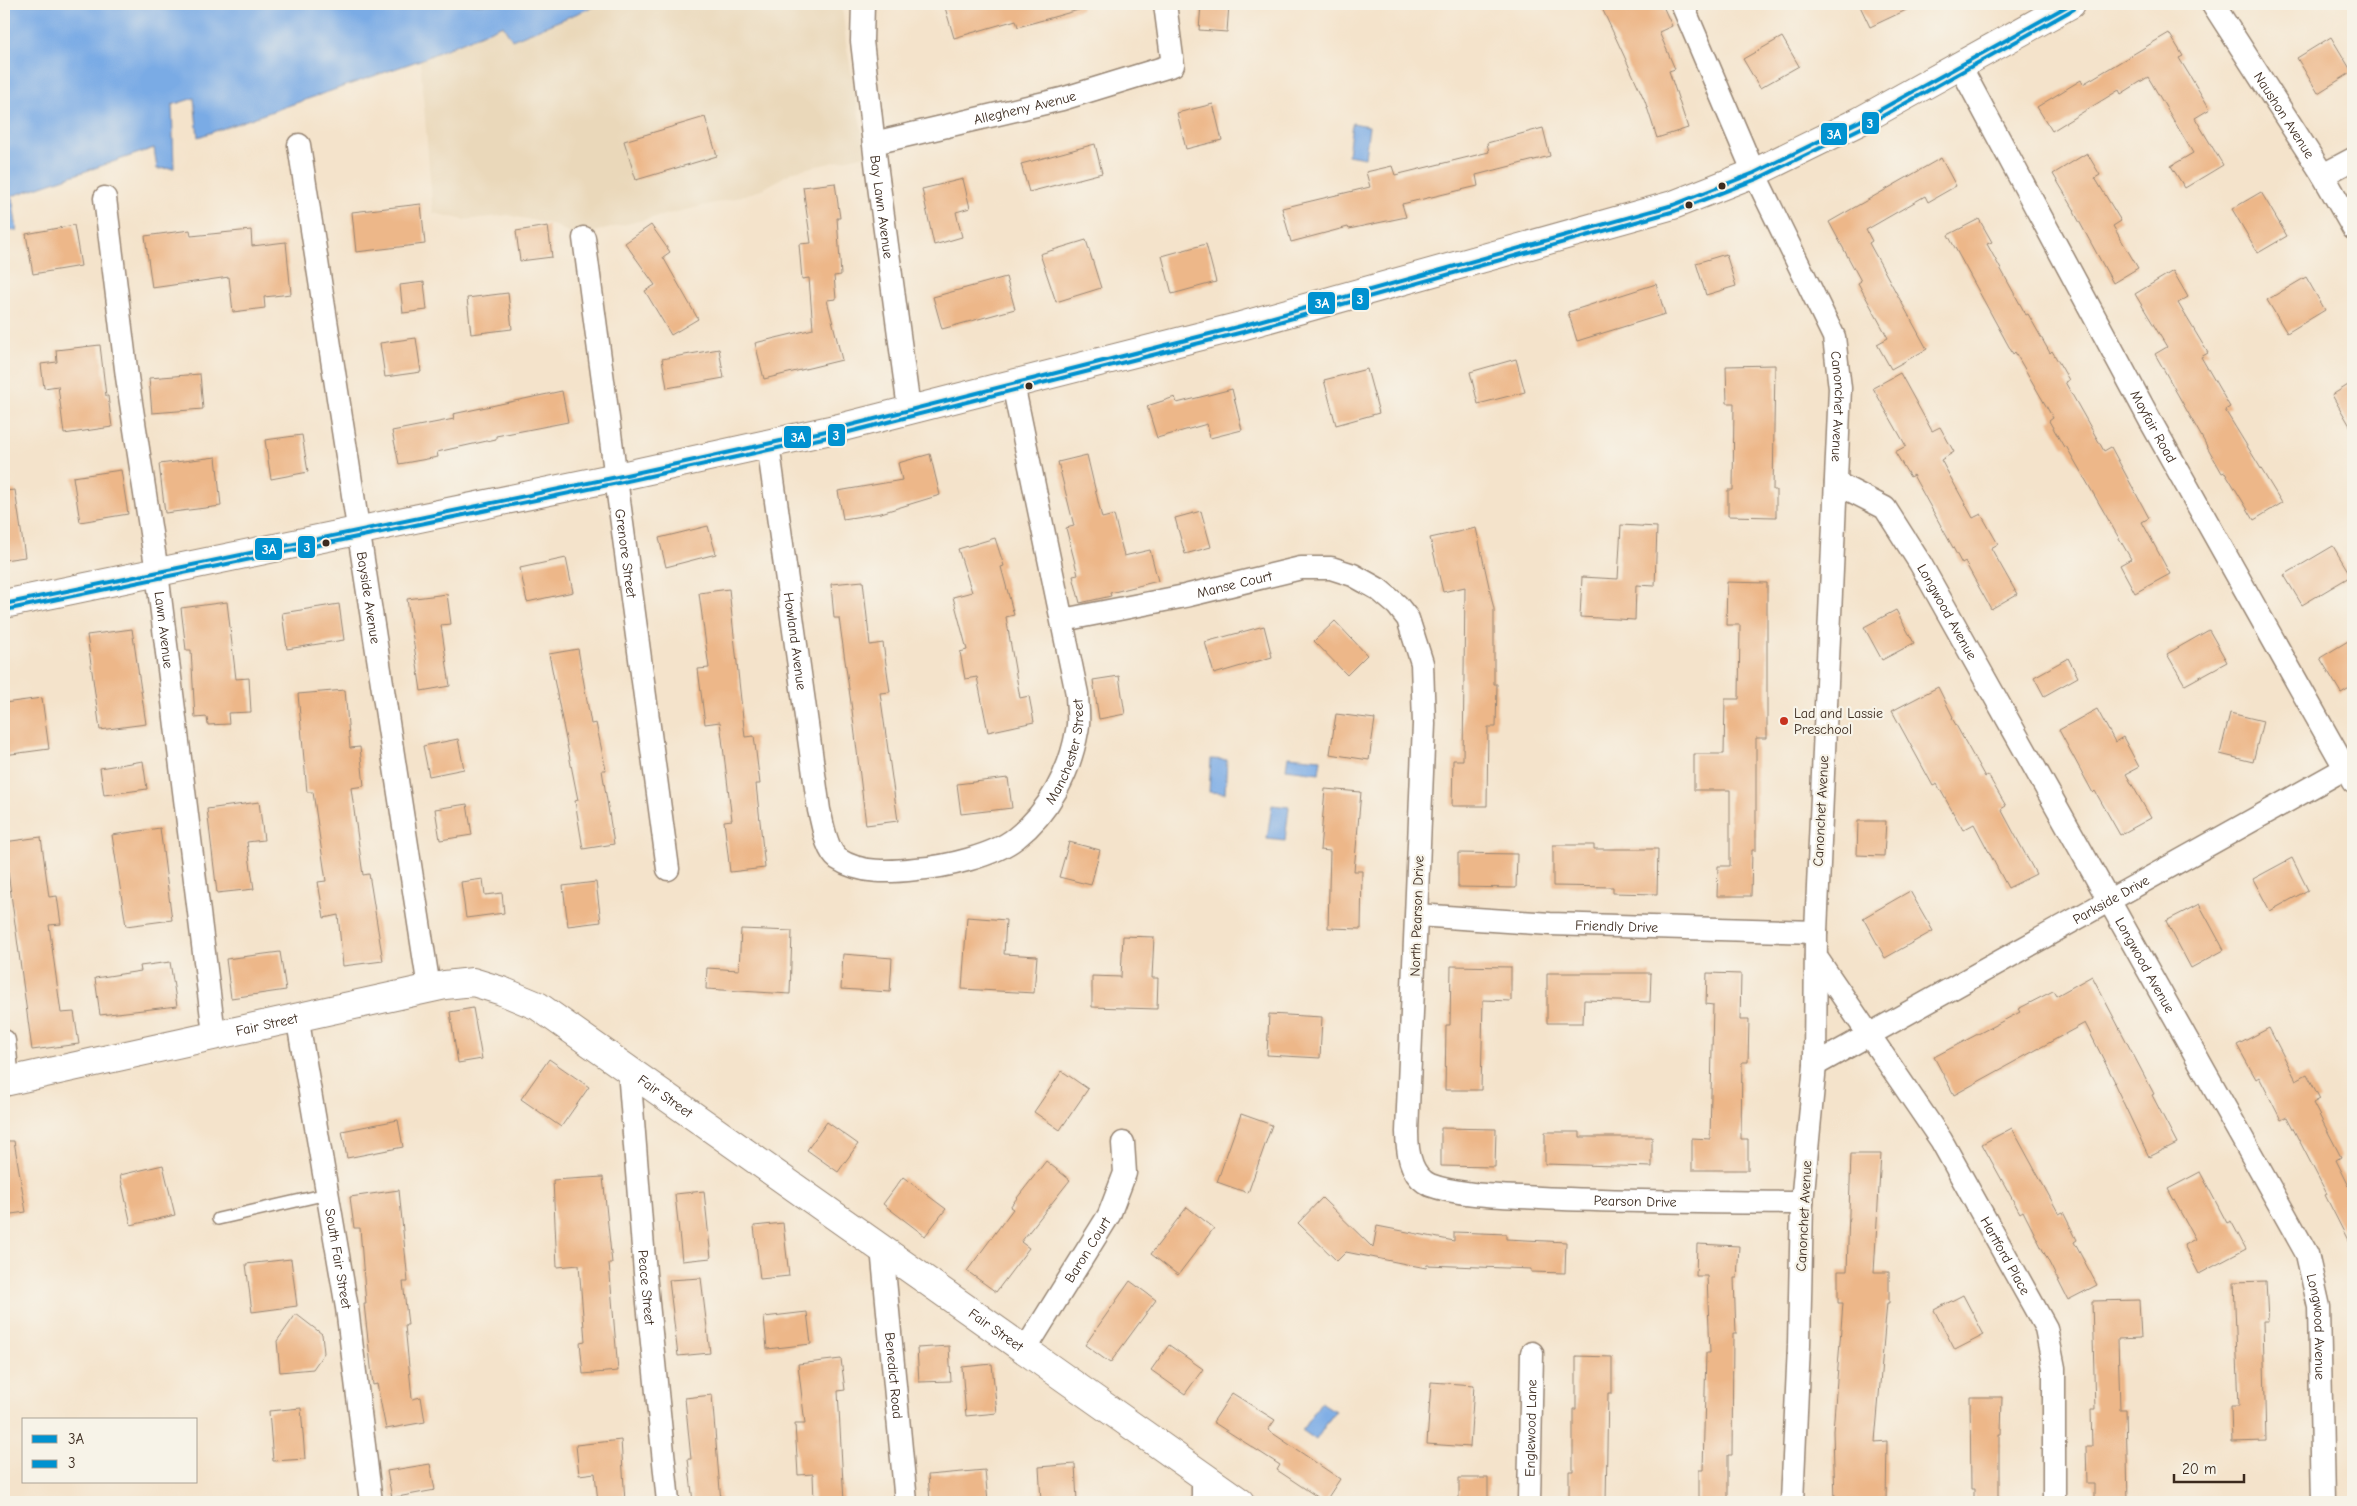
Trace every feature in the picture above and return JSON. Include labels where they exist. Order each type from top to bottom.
[{"type":"street","name":"Bay Lawn Avenue","points":[[863,4],[862,41],[910,409]]},
{"type":"street","name":"Allegheny Avenue","points":[[874,143],[1062,99],[1173,64],[1165,4]]},
{"type":"street","name":"Canonchet Avenue","points":[[1682,4],[1754,173],[1834,337],[1840,388],[1816,932],[1815,1065],[1802,1203],[1792,1502]]},
{"type":"street","points":[[4,604],[357,529],[617,477],[835,429],[1241,326],[1673,205],[1754,173],[1860,121],[2071,4]]},
{"type":"street","name":"Naushon Avenue","points":[[2213,4],[2323,175],[2353,228]]},
{"type":"street","name":"Mayfair Road","points":[[1960,66],[2151,422],[2351,772]]},
{"type":"street","name":"Bayside Avenue","points":[[299,146],[429,988]]},
{"type":"street","points":[[2323,175],[2353,159]]},
{"type":"street","name":"Lawn Avenue","points":[[106,198],[128,377],[157,572],[214,1034]]},
{"type":"street","name":"Grenore Street","points":[[584,238],[668,869]]},
{"type":"street","name":"Manchester Street","points":[[826,836],[837,858],[858,868],[888,872],[934,868],[982,855],[1016,838],[1049,804],[1070,764],[1078,729],[1077,694],[1013,384]]},
{"type":"street","name":"Howland Avenue","points":[[768,444],[819,810],[826,836]]},
{"type":"street","name":"Longwood Avenue","points":[[1836,483],[1886,508],[1920,564],[2110,900],[2307,1254],[2319,1306],[2323,1502]]},
{"type":"street","name":"Manse Court","points":[[1063,620],[1194,594],[1301,568],[1331,568],[1353,575],[1378,588],[1397,605]]},
{"type":"street","name":"North Pearson Drive","points":[[1397,605],[1408,620],[1422,663],[1424,724],[1407,1150],[1415,1172],[1429,1184],[1469,1192]]},
{"type":"street","name":"Parkside Drive","points":[[1868,1036],[2110,900],[2351,772]]},
{"type":"street","name":"Friendly Drive","points":[[1417,915],[1550,924],[1816,932]]},
{"type":"street","name":"Hartford Place","points":[[1816,957],[1868,1036],[1941,1140],[2046,1328],[2054,1368],[2054,1502]]},
{"type":"street","name":"Fair Street","points":[[6,1082],[214,1034],[429,988],[473,982],[502,991],[538,1006],[882,1248],[1025,1350],[1203,1489],[1240,1502]]},
{"type":"street","name":"South Fair Street","points":[[298,1016],[347,1308],[371,1502]]},
{"type":"street","points":[[1815,1065],[1868,1036]]},
{"type":"street","points":[[4,1041],[6,1082]]},
{"type":"street","name":"Peace Street","points":[[629,1070],[645,1273],[668,1502]]},
{"type":"street","name":"Baron Court","points":[[1025,1350],[1109,1215],[1125,1173],[1123,1143]]},
{"type":"street","name":"Pearson Drive","points":[[1469,1192],[1616,1202],[1802,1203]]},
{"type":"street","name":"Benedict Road","points":[[882,1248],[906,1502]]},
{"type":"street","name":"Englewood Lane","points":[[1529,1502],[1532,1353]]},
{"type":"lane","points":[[218,1219],[327,1194]]},
{"type":"shaded area","points":[[600,4],[842,4],[846,42],[866,155],[794,171],[761,190],[732,199],[601,230],[578,238],[554,225],[508,215],[465,220],[433,213],[420,60],[504,25],[512,40]]},
{"type":"water","points":[[4,4],[600,4],[512,40],[503,25],[420,60],[198,137],[194,98],[172,105],[174,168],[157,169],[154,148],[12,196],[17,230],[4,231]]},
{"type":"water","points":[[1352,123],[1369,126],[1365,158],[1348,155]]},
{"type":"water","points":[[1288,756],[1321,759],[1319,773],[1286,769]]},
{"type":"water","points":[[1211,759],[1227,760],[1225,793],[1209,792]]},
{"type":"water","points":[[1272,805],[1289,807],[1285,841],[1267,839]]},
{"type":"water","points":[[1321,1402],[1335,1411],[1316,1440],[1302,1430]]},
{"type":"building","points":[[944,4],[1081,4],[1082,9],[1018,27],[1016,20],[954,38]]},
{"type":"building","points":[[1201,4],[1229,4],[1227,32],[1199,30]]},
{"type":"building","points":[[1600,4],[1662,4],[1672,26],[1659,32],[1675,69],[1669,71],[1688,128],[1657,138],[1645,101]]},
{"type":"building","points":[[1859,4],[1919,4],[1870,27]]},
{"type":"building","points":[[2169,33],[2183,56],[2179,58],[2210,109],[2195,118],[2223,165],[2185,188],[2171,166],[2193,153],[2148,77],[2121,94],[2119,90],[2052,131],[2037,107],[2081,80],[2083,84]]},
{"type":"building","points":[[1782,37],[1799,66],[1760,88],[1743,59]]},
{"type":"building","points":[[2331,37],[2352,72],[2318,93],[2297,58]]},
{"type":"building","points":[[1213,104],[1222,140],[1186,149],[1177,113]]},
{"type":"building","points":[[705,117],[717,156],[636,180],[624,141]]},
{"type":"building","points":[[1543,128],[1550,156],[1476,175],[1478,186],[1402,204],[1406,217],[1349,229],[1348,227],[1291,242],[1282,208],[1370,187],[1366,172],[1392,166],[1395,175],[1489,152],[1487,143]]},
{"type":"building","points":[[1095,144],[1102,173],[1029,192],[1021,164]]},
{"type":"building","points":[[2087,153],[2100,175],[2095,178],[2121,221],[2113,226],[2138,268],[2113,283],[2053,174]]},
{"type":"building","points":[[1941,158],[1956,186],[1928,202],[1925,196],[1866,230],[1872,241],[1869,243],[1927,349],[1891,369],[1877,344],[1888,338],[1858,283],[1861,281],[1829,222]]},
{"type":"building","points":[[963,179],[970,208],[956,212],[962,237],[934,245],[922,189]]},
{"type":"building","points":[[835,183],[840,218],[837,218],[841,275],[834,276],[836,299],[827,300],[842,360],[764,379],[755,343],[813,329],[809,278],[802,279],[799,244],[811,243],[803,187]]},
{"type":"building","points":[[2261,192],[2287,236],[2258,253],[2232,209]]},
{"type":"building","points":[[421,204],[425,244],[356,252],[352,212]]},
{"type":"building","points":[[1979,219],[1992,242],[1987,244],[2026,315],[2028,314],[2050,353],[2052,351],[2069,380],[2065,382],[2104,451],[2111,447],[2149,518],[2142,522],[2170,574],[2135,593],[2120,565],[2131,559],[2066,446],[2064,447],[2049,421],[2053,418],[2015,352],[2013,354],[1948,235]]},
{"type":"building","points":[[74,225],[81,266],[33,274],[26,234]]},
{"type":"building","points":[[651,225],[670,252],[663,257],[698,319],[671,335],[645,291],[655,285],[625,243]]},
{"type":"building","points":[[548,226],[552,257],[520,261],[516,231]]},
{"type":"building","points":[[190,230],[191,236],[251,230],[252,246],[286,242],[291,294],[264,297],[265,308],[233,312],[229,277],[152,288],[145,236]]},
{"type":"building","points":[[1086,240],[1101,288],[1056,302],[1040,254]]},
{"type":"building","points":[[1206,244],[1216,282],[1172,294],[1162,256]]},
{"type":"building","points":[[1726,254],[1736,286],[1706,295],[1696,263]]},
{"type":"building","points":[[2173,271],[2188,297],[2178,303],[2208,353],[2201,357],[2230,407],[2225,410],[2282,503],[2254,520],[2225,472],[2222,473],[2155,354],[2167,347],[2135,294]]},
{"type":"building","points":[[1006,277],[1015,309],[942,329],[933,297]]},
{"type":"building","points":[[2306,277],[2325,310],[2287,333],[2267,300]]},
{"type":"building","points":[[424,282],[427,310],[403,313],[400,285]]},
{"type":"building","points":[[1656,284],[1665,314],[1577,341],[1568,312]]},
{"type":"building","points":[[508,293],[512,329],[471,334],[467,298]]},
{"type":"building","points":[[416,338],[421,372],[385,377],[380,343]]},
{"type":"building","points":[[100,345],[112,427],[64,434],[58,386],[44,388],[41,364],[57,362],[56,350]]},
{"type":"building","points":[[719,349],[724,378],[667,388],[662,359]]},
{"type":"building","points":[[1516,359],[1525,392],[1478,404],[1470,372]]},
{"type":"building","points":[[1775,365],[1773,490],[1776,490],[1776,517],[1728,516],[1728,490],[1733,490],[1734,403],[1727,403],[1726,366]]},
{"type":"building","points":[[1367,369],[1379,413],[1336,425],[1324,380]]},
{"type":"building","points":[[1900,373],[1932,431],[1940,427],[1954,452],[1941,460],[1973,518],[1981,514],[1998,544],[1991,548],[2017,594],[1991,609],[1965,562],[1962,564],[1913,475],[1910,477],[1895,452],[1906,446],[1873,388]]},
{"type":"building","points":[[200,374],[203,409],[152,413],[149,378]]},
{"type":"building","points":[[2353,382],[2353,431],[2332,395]]},
{"type":"building","points":[[1232,389],[1242,430],[1210,438],[1207,424],[1157,438],[1147,406],[1175,397],[1177,403]]},
{"type":"building","points":[[562,391],[568,422],[496,436],[496,439],[437,452],[438,457],[399,464],[392,431],[454,419],[453,414]]},
{"type":"building","points":[[302,435],[308,472],[271,479],[265,440]]},
{"type":"building","points":[[930,454],[940,495],[881,513],[843,519],[838,491],[902,480],[898,463]]},
{"type":"building","points":[[1087,455],[1102,518],[1114,515],[1124,556],[1150,550],[1158,581],[1110,593],[1111,596],[1080,603],[1073,576],[1078,575],[1066,528],[1074,526],[1058,462]]},
{"type":"building","points":[[216,457],[221,506],[165,513],[159,464]]},
{"type":"building","points":[[121,470],[128,514],[80,522],[73,477]]},
{"type":"building","points":[[15,490],[25,557],[4,560],[4,491]]},
{"type":"building","points":[[1201,511],[1211,547],[1185,554],[1175,518]]},
{"type":"building","points":[[1621,525],[1657,527],[1655,586],[1636,585],[1635,620],[1580,617],[1582,577],[1618,579]]},
{"type":"building","points":[[708,526],[716,554],[666,567],[659,538]]},
{"type":"building","points":[[1476,528],[1494,609],[1494,684],[1497,684],[1496,727],[1488,727],[1487,806],[1452,806],[1453,760],[1463,760],[1465,587],[1443,592],[1430,538]]},
{"type":"building","points":[[995,538],[1004,566],[1001,567],[1014,615],[1006,617],[1020,698],[1029,696],[1034,722],[988,732],[977,677],[965,679],[960,652],[967,650],[953,597],[972,592],[958,549]]},
{"type":"building","points":[[2333,546],[2351,576],[2302,605],[2284,575]]},
{"type":"building","points":[[566,558],[573,592],[527,602],[520,568]]},
{"type":"building","points":[[863,581],[870,645],[883,643],[890,692],[880,693],[898,821],[866,825],[839,618],[834,618],[831,584]]},
{"type":"building","points":[[1727,582],[1767,583],[1767,738],[1756,738],[1756,850],[1752,850],[1751,896],[1717,896],[1718,866],[1730,866],[1730,790],[1694,790],[1694,754],[1724,754],[1725,699],[1739,699],[1740,625],[1726,625]]},
{"type":"building","points":[[729,589],[745,737],[754,736],[760,784],[756,784],[765,868],[730,872],[724,821],[732,820],[720,722],[705,724],[698,669],[709,668],[699,593]]},
{"type":"building","points":[[447,594],[451,624],[441,625],[450,686],[421,691],[407,599]]},
{"type":"building","points":[[227,602],[236,679],[249,678],[251,712],[228,713],[229,724],[208,725],[207,717],[195,718],[191,650],[186,650],[181,608]]},
{"type":"building","points":[[339,604],[344,640],[287,649],[282,613]]},
{"type":"building","points":[[1896,610],[1914,643],[1882,660],[1864,627]]},
{"type":"building","points":[[1335,621],[1367,655],[1347,675],[1314,641]]},
{"type":"building","points":[[1264,626],[1272,657],[1214,674],[1205,642]]},
{"type":"building","points":[[132,629],[146,724],[100,730],[87,635]]},
{"type":"building","points":[[2209,630],[2227,662],[2185,685],[2167,654]]},
{"type":"building","points":[[2353,638],[2353,686],[2341,693],[2320,658]]},
{"type":"building","points":[[578,649],[591,724],[596,723],[606,770],[602,770],[614,844],[583,849],[575,801],[578,800],[549,654]]},
{"type":"building","points":[[2068,658],[2078,677],[2044,696],[2034,677]]},
{"type":"building","points":[[1119,676],[1125,714],[1099,719],[1093,680]]},
{"type":"building","points":[[1938,687],[1952,718],[1985,777],[1988,775],[2006,806],[2001,809],[2036,874],[2008,888],[1974,824],[1963,830],[1937,784],[1933,786],[1892,711]]},
{"type":"building","points":[[345,690],[350,748],[360,747],[364,786],[351,788],[363,875],[369,874],[383,961],[343,966],[338,915],[324,918],[318,882],[326,881],[313,792],[307,792],[298,694]]},
{"type":"building","points":[[42,698],[49,749],[4,755],[4,703]]},
{"type":"building","points":[[2097,709],[2115,742],[2123,737],[2139,767],[2126,774],[2151,818],[2120,835],[2095,791],[2093,793],[2059,730]]},
{"type":"building","points":[[2230,713],[2263,721],[2253,762],[2220,754]]},
{"type":"building","points":[[1336,714],[1375,719],[1369,760],[1330,754]]},
{"type":"building","points":[[458,739],[464,769],[429,776],[423,746]]},
{"type":"building","points":[[143,761],[147,789],[104,795],[100,768]]},
{"type":"building","points":[[1008,778],[1012,808],[961,814],[957,784]]},
{"type":"building","points":[[1325,789],[1361,792],[1354,871],[1362,871],[1361,929],[1328,928],[1330,851],[1320,850]]},
{"type":"building","points":[[259,802],[264,840],[247,842],[254,889],[217,893],[207,809]]},
{"type":"building","points":[[467,804],[472,835],[440,840],[435,809]]},
{"type":"building","points":[[1858,821],[1886,821],[1884,856],[1857,855]]},
{"type":"building","points":[[160,828],[172,920],[126,926],[112,835]]},
{"type":"building","points":[[41,837],[49,897],[57,896],[61,924],[49,925],[61,1013],[74,1012],[79,1044],[32,1050],[4,842]]},
{"type":"building","points":[[1069,842],[1100,850],[1091,885],[1059,877]]},
{"type":"building","points":[[1553,845],[1594,845],[1594,849],[1658,849],[1657,894],[1613,893],[1613,887],[1553,886]]},
{"type":"building","points":[[1458,853],[1517,854],[1516,888],[1458,887]]},
{"type":"building","points":[[2292,858],[2308,890],[2270,911],[2253,879]]},
{"type":"building","points":[[483,879],[485,895],[502,893],[504,913],[466,918],[461,882]]},
{"type":"building","points":[[596,882],[601,922],[568,926],[563,886]]},
{"type":"building","points":[[1910,891],[1933,931],[1885,958],[1863,918]]},
{"type":"building","points":[[2199,904],[2224,950],[2191,968],[2166,921]]},
{"type":"building","points":[[967,917],[1006,920],[1004,954],[1037,956],[1034,993],[962,989]]},
{"type":"building","points":[[741,929],[792,931],[790,994],[706,989],[707,968],[739,970]]},
{"type":"building","points":[[1123,936],[1154,937],[1152,978],[1158,978],[1157,1009],[1092,1007],[1092,976],[1121,977]]},
{"type":"building","points":[[280,952],[286,990],[231,998],[226,959]]},
{"type":"building","points":[[843,954],[892,958],[890,992],[841,989]]},
{"type":"building","points":[[170,962],[177,1006],[100,1015],[95,978],[141,971],[140,966]]},
{"type":"building","points":[[1451,966],[1511,967],[1511,1001],[1483,1000],[1481,1090],[1445,1090],[1446,1025],[1450,1025]]},
{"type":"building","points":[[1547,973],[1651,973],[1650,1002],[1584,1000],[1583,1023],[1547,1023]]},
{"type":"building","points":[[1707,973],[1741,974],[1740,1020],[1749,1020],[1748,1062],[1742,1062],[1741,1139],[1748,1139],[1748,1170],[1692,1170],[1692,1138],[1710,1139],[1713,1005],[1706,1004]]},
{"type":"building","points":[[2092,976],[2154,1094],[2152,1095],[2177,1143],[2149,1157],[2115,1082],[2085,1023],[1954,1095],[1934,1057],[2020,1012],[2018,1009],[2053,991],[2056,996]]},
{"type":"building","points":[[473,1008],[482,1059],[458,1063],[450,1012]]},
{"type":"building","points":[[1269,1014],[1322,1017],[1320,1058],[1267,1055]]},
{"type":"building","points":[[2269,1028],[2296,1080],[2307,1074],[2320,1099],[2313,1103],[2341,1157],[2336,1160],[2353,1194],[2353,1250],[2325,1195],[2327,1194],[2287,1117],[2281,1120],[2259,1077],[2256,1079],[2237,1045]]},
{"type":"building","points":[[549,1059],[589,1087],[561,1127],[521,1099]]},
{"type":"building","points":[[1062,1071],[1088,1089],[1060,1130],[1034,1112]]},
{"type":"building","points":[[1241,1114],[1272,1125],[1248,1193],[1217,1182]]},
{"type":"building","points":[[398,1120],[403,1147],[347,1158],[342,1131]]},
{"type":"building","points":[[827,1122],[858,1144],[838,1172],[807,1150]]},
{"type":"building","points":[[1441,1128],[1496,1129],[1495,1167],[1441,1166]]},
{"type":"building","points":[[2012,1128],[2059,1214],[2063,1212],[2077,1240],[2074,1242],[2097,1285],[2068,1300],[2023,1211],[2020,1213],[1982,1144]]},
{"type":"building","points":[[1545,1132],[1580,1132],[1580,1137],[1652,1137],[1652,1167],[1545,1164]]},
{"type":"building","points":[[4,1141],[14,1141],[26,1212],[4,1215]]},
{"type":"building","points":[[1851,1154],[1881,1154],[1874,1272],[1889,1272],[1889,1303],[1887,1303],[1875,1442],[1887,1441],[1886,1502],[1835,1502],[1833,1431],[1843,1303],[1838,1303],[1838,1271],[1847,1271]]},
{"type":"building","points":[[1046,1161],[1070,1180],[1021,1242],[1029,1248],[996,1292],[967,1271],[1013,1209],[1010,1207]]},
{"type":"building","points":[[163,1165],[175,1215],[131,1225],[120,1175]]},
{"type":"building","points":[[2200,1172],[2227,1223],[2231,1221],[2246,1249],[2199,1274],[2184,1245],[2195,1239],[2168,1189]]},
{"type":"building","points":[[603,1177],[612,1263],[609,1263],[618,1371],[583,1374],[580,1342],[585,1341],[579,1265],[557,1267],[553,1180]]},
{"type":"building","points":[[903,1177],[946,1209],[925,1236],[883,1204]]},
{"type":"building","points":[[399,1190],[408,1282],[403,1282],[408,1325],[405,1325],[412,1399],[421,1397],[425,1422],[386,1429],[377,1384],[373,1385],[364,1304],[366,1304],[360,1228],[354,1228],[350,1197]]},
{"type":"building","points":[[704,1191],[711,1258],[682,1261],[675,1194]]},
{"type":"building","points":[[1322,1198],[1373,1248],[1377,1226],[1454,1241],[1454,1232],[1506,1234],[1506,1239],[1566,1242],[1565,1273],[1531,1272],[1531,1269],[1427,1265],[1426,1268],[1346,1252],[1337,1261],[1298,1223]]},
{"type":"building","points":[[1187,1207],[1214,1228],[1178,1275],[1151,1254]]},
{"type":"building","points":[[783,1223],[789,1276],[760,1279],[754,1226]]},
{"type":"building","points":[[1697,1244],[1739,1246],[1737,1278],[1734,1278],[1736,1334],[1733,1334],[1732,1455],[1728,1455],[1728,1502],[1699,1502],[1699,1470],[1703,1470],[1706,1353],[1710,1353],[1707,1276],[1696,1276]]},
{"type":"building","points":[[291,1259],[297,1306],[252,1312],[246,1264]]},
{"type":"building","points":[[701,1278],[710,1353],[678,1356],[669,1280]]},
{"type":"building","points":[[1130,1281],[1156,1300],[1110,1363],[1085,1345]]},
{"type":"building","points":[[2266,1281],[2268,1321],[2263,1321],[2266,1441],[2232,1442],[2231,1406],[2239,1406],[2234,1282]]},
{"type":"building","points":[[1963,1295],[1984,1335],[1955,1350],[1934,1310]]},
{"type":"building","points":[[2139,1300],[2141,1338],[2118,1339],[2120,1409],[2126,1409],[2128,1502],[2094,1502],[2094,1484],[2087,1484],[2086,1446],[2092,1446],[2091,1410],[2095,1410],[2092,1301]]},
{"type":"building","points":[[807,1312],[811,1344],[767,1349],[764,1317]]},
{"type":"building","points":[[296,1314],[322,1334],[324,1353],[313,1369],[280,1372],[277,1341]]},
{"type":"building","points":[[1169,1345],[1203,1369],[1185,1394],[1151,1370]]},
{"type":"building","points":[[949,1346],[951,1381],[919,1382],[917,1348]]},
{"type":"building","points":[[1576,1356],[1612,1357],[1612,1393],[1608,1393],[1606,1502],[1569,1502],[1569,1471],[1573,1471],[1573,1409],[1576,1409]]},
{"type":"building","points":[[841,1359],[845,1390],[838,1391],[844,1502],[814,1502],[813,1474],[798,1475],[795,1424],[805,1424],[798,1364]]},
{"type":"building","points":[[992,1364],[997,1413],[966,1416],[962,1367]]},
{"type":"building","points":[[1431,1382],[1474,1385],[1470,1447],[1427,1444]]},
{"type":"building","points":[[1232,1393],[1275,1420],[1268,1430],[1340,1479],[1325,1502],[1277,1470],[1280,1465],[1213,1422]]},
{"type":"building","points":[[712,1395],[721,1502],[693,1502],[688,1459],[691,1459],[685,1398]]},
{"type":"building","points":[[1970,1397],[2002,1397],[2001,1434],[1999,1434],[1999,1502],[1974,1502],[1974,1489],[1971,1489]]},
{"type":"building","points":[[301,1408],[305,1459],[273,1461],[269,1411]]},
{"type":"building","points":[[621,1440],[625,1502],[598,1502],[595,1473],[579,1475],[576,1445]]},
{"type":"building","points":[[430,1464],[435,1490],[392,1498],[387,1471]]},
{"type":"building","points":[[1075,1464],[1077,1502],[1041,1502],[1039,1467]]},
{"type":"building","points":[[985,1470],[988,1502],[930,1502],[928,1475]]},
{"type":"building","points":[[1459,1478],[1488,1478],[1488,1502],[1459,1502]]},
{"type":"transit line","name":"3A","points":[[4,604],[617,477],[835,429],[1241,326],[1673,205],[1754,173],[1860,121],[2071,4]]},
{"type":"transit line","name":"3","points":[[5,610],[618,483],[837,435],[1243,332],[1675,211],[1757,179],[1863,127],[2074,9]]},
{"type":"place","name":"Lad and Lassie Preschool","points":[[1784,721]]}]
